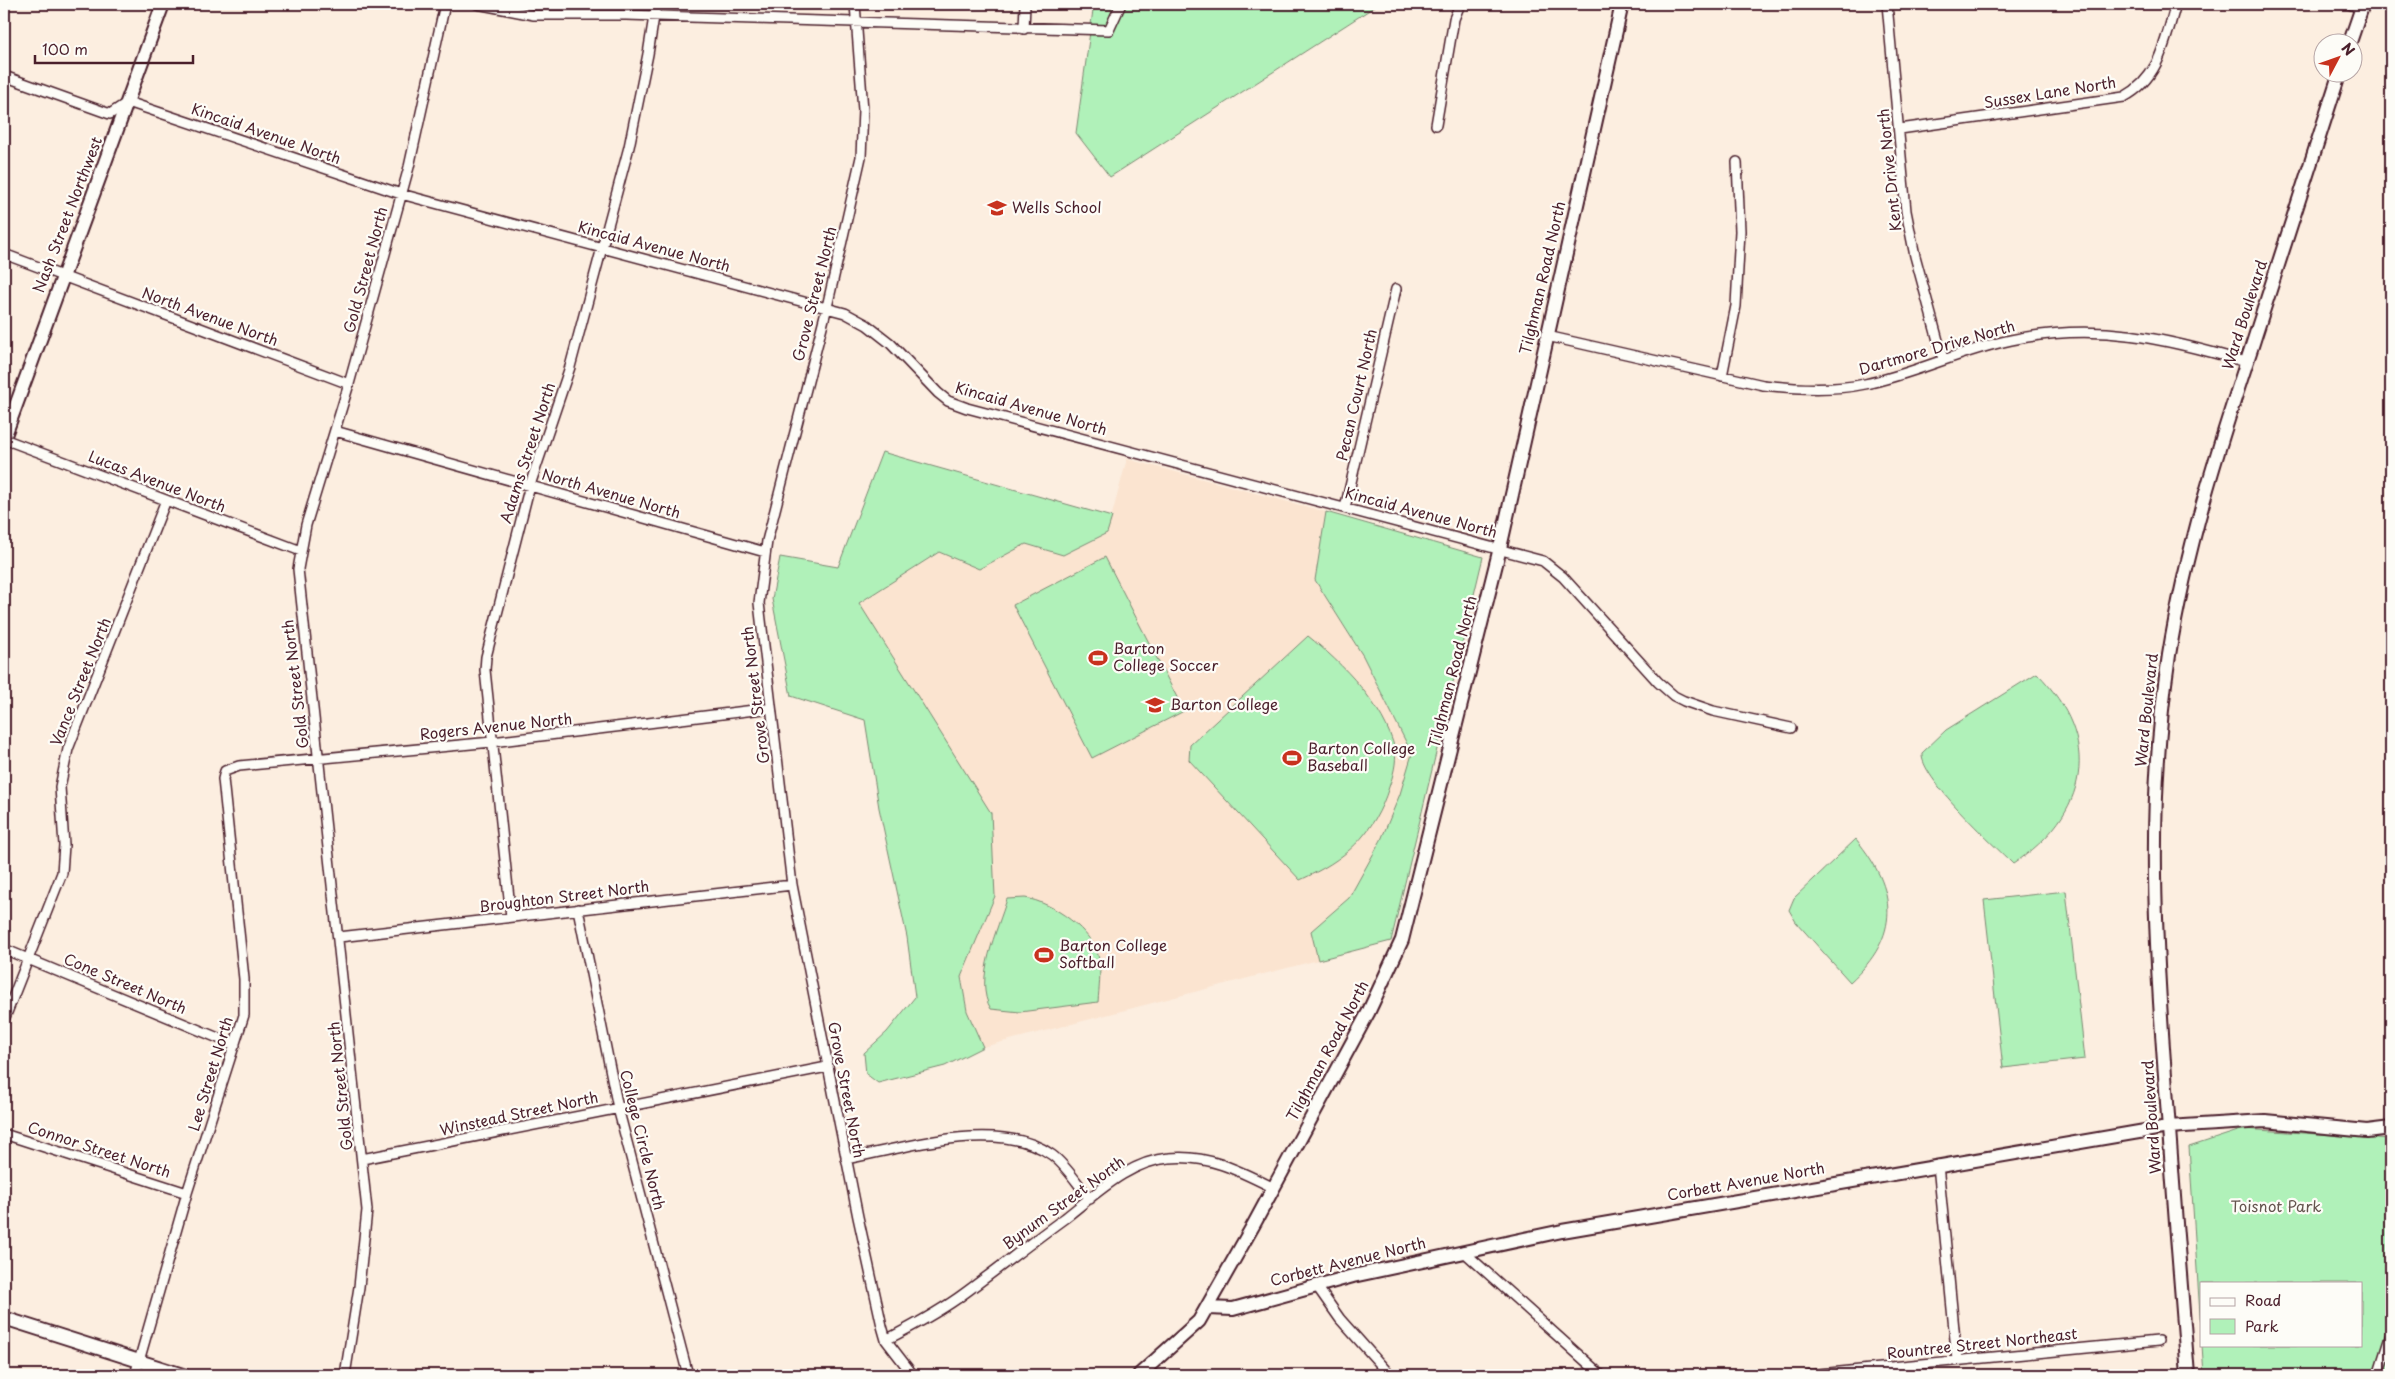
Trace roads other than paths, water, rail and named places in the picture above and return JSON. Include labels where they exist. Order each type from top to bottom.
[{"type":"street","name":"Nash Street Northwest","points":[[4,439],[163,4]]},
{"type":"street","name":"Gold Street North","points":[[345,1375],[365,1240],[367,1210],[298,568],[300,550],[349,384],[401,194],[445,4]]},
{"type":"street","points":[[477,4],[517,14],[534,15],[1110,30],[1121,4]]},
{"type":"street","name":"Adams Street North","points":[[511,917],[485,670],[486,657],[493,623],[530,485],[570,368],[602,247],[628,147],[656,4]]},
{"type":"street","name":"Grove Street North","points":[[855,4],[855,24],[862,85],[861,151],[827,307],[765,552],[759,603],[792,885],[846,1159],[886,1340],[913,1375]]},
{"type":"street","points":[[1024,29],[1026,4]]},
{"type":"street","points":[[1436,125],[1454,19],[1460,4]]},
{"type":"street","name":"Tilghman Road North","points":[[1207,1308],[1368,1013],[1402,940],[1500,548],[1622,4]]},
{"type":"street","name":"Kent Drive North","points":[[1887,4],[1900,129],[1906,211],[1917,265],[1943,359]]},
{"type":"street","name":"Sussex Lane North","points":[[1900,129],[2124,97],[2142,86],[2153,72],[2176,4]]},
{"type":"street","points":[[2349,4],[2362,6],[2353,32]]},
{"type":"street","points":[[4,76],[110,114],[128,102]]},
{"type":"street","name":"Ward Boulevard","points":[[2188,1375],[2168,1127],[2153,891],[2153,844],[2160,730],[2169,656],[2192,541],[2205,491],[2337,82]]},
{"type":"street","name":"Kincaid Avenue North","points":[[128,102],[401,194],[845,313],[867,325],[890,343],[948,401],[966,408],[1500,548],[1543,561],[1551,566],[1674,696],[1713,711],[1791,728]]},
{"type":"street","points":[[1722,376],[1736,306],[1740,231],[1737,162]]},
{"type":"street","name":"North Avenue North","points":[[4,254],[349,384]]},
{"type":"street","name":"Pecan Court North","points":[[1345,508],[1396,290]]},
{"type":"street","name":"Dartmore Drive North","points":[[1547,336],[1763,385],[1792,388],[1829,388],[1864,384],[2010,340],[2050,334],[2115,333],[2180,342],[2246,362]]},
{"type":"street","name":"North Avenue North","points":[[335,431],[765,552]]},
{"type":"street","name":"Lucas Avenue North","points":[[4,439],[300,550]]},
{"type":"street","name":"Vance Street North","points":[[4,1020],[62,873],[64,845],[60,787],[68,749],[166,500]]},
{"type":"street","name":"Rogers Avenue North","points":[[225,771],[239,766],[320,760],[492,742],[771,708]]},
{"type":"street","name":"Lee Street North","points":[[135,1375],[187,1193],[244,1015],[244,979],[223,779],[225,771]]},
{"type":"street","name":"Broughton Street North","points":[[339,937],[792,885]]},
{"type":"street","name":"College Circle North","points":[[578,909],[618,1108],[688,1375]]},
{"type":"street","name":"Cone Street North","points":[[4,948],[235,1045]]},
{"type":"street","name":"Winstead Street North","points":[[362,1159],[828,1067]]},
{"type":"street","name":"Corbett Avenue North","points":[[1207,1308],[1233,1308],[1316,1285],[1562,1230],[2168,1127],[2265,1121],[2367,1130],[2391,1128]]},
{"type":"street","name":"Connor Street North","points":[[4,1134],[187,1193]]},
{"type":"street","points":[[846,1159],[956,1138],[1003,1136],[1031,1144],[1051,1155],[1090,1199]]},
{"type":"street","name":"Bynum Street North","points":[[886,1340],[926,1319],[959,1297],[1128,1172],[1167,1158],[1183,1157],[1219,1163],[1234,1168],[1274,1188]]},
{"type":"street","points":[[1938,1165],[1957,1360]]},
{"type":"street","points":[[1463,1251],[1601,1375]]},
{"type":"street","points":[[1316,1285],[1340,1319],[1390,1375]]},
{"type":"street","points":[[1139,1375],[1199,1321],[1207,1308]]},
{"type":"street","points":[[4,1318],[183,1375]]},
{"type":"street","points":[[2378,1375],[2391,1334]]},
{"type":"street","name":"Rountree Street Northeast","points":[[1809,1375],[2158,1340]]},
{"type":"place","name":"Wells School","points":[[997,208]]},
{"type":"place","name":"Barton College Soccer","points":[[1098,658]]},
{"type":"place","name":"Barton College","points":[[1155,705]]},
{"type":"place","name":"Barton College Baseball","points":[[1292,758]]},
{"type":"place","name":"Barton College Softball","points":[[1044,955]]},
{"type":"park label","name":"Toisnot Park","points":[[2276,1207]]}]
